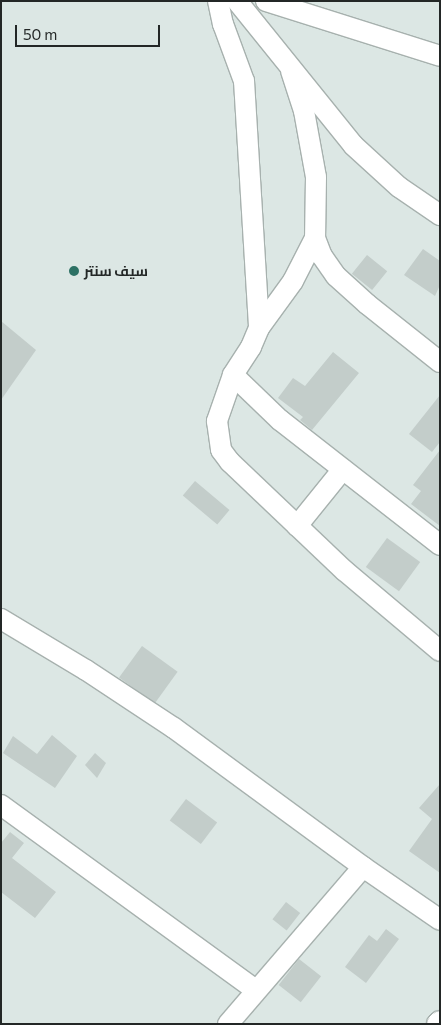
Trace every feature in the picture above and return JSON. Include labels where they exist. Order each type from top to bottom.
[{"type":"street","points":[[218,1],[244,81],[259,328]]},
{"type":"street","points":[[236,1],[260,28],[291,70],[308,86],[353,145],[400,187],[440,215]]},
{"type":"street","points":[[266,1],[306,7],[440,56]]},
{"type":"street","points":[[291,70],[304,112],[316,177],[315,238],[322,256],[336,276],[366,304],[440,362]]},
{"type":"street","points":[[315,238],[293,281],[259,328],[252,347],[233,375],[217,421],[220,450],[230,462],[345,571],[440,651]]},
{"type":"street","points":[[233,375],[280,420],[440,545]]},
{"type":"street","points":[[297,526],[343,469]]},
{"type":"street","points":[[1,619],[86,670],[174,728],[363,867],[440,920]]},
{"type":"street","points":[[1,805],[256,990]]},
{"type":"street","points":[[228,1024],[363,867]]},
{"type":"street","points":[[437,1024],[440,1021]]},
{"type":"building","points":[[423,249],[440,261],[440,285],[435,296],[404,275]]},
{"type":"building","points":[[367,255],[387,271],[372,290],[352,274]]},
{"type":"building","points":[[1,321],[36,350],[1,400]]},
{"type":"building","points":[[333,352],[359,373],[312,430],[300,420],[303,417],[278,398],[293,378],[305,386]]},
{"type":"building","points":[[440,395],[440,442],[432,452],[409,434]]},
{"type":"building","points":[[440,450],[440,526],[411,504],[421,491],[413,485]]},
{"type":"building","points":[[195,481],[229,510],[217,524],[183,496]]},
{"type":"building","points":[[387,538],[420,562],[399,591],[366,567]]},
{"type":"building","points":[[142,646],[178,672],[155,703],[119,678]]},
{"type":"building","points":[[52,735],[77,756],[55,788],[3,753],[13,736],[37,754]]},
{"type":"building","points":[[95,753],[106,763],[97,778],[85,765]]},
{"type":"building","points":[[440,784],[440,873],[409,851],[432,819],[419,808]]},
{"type":"building","points":[[186,799],[217,822],[201,844],[170,821]]},
{"type":"building","points":[[10,832],[24,843],[12,858],[56,892],[35,918],[1,892],[1,843]]},
{"type":"building","points":[[286,902],[300,913],[287,930],[272,919]]},
{"type":"building","points":[[386,929],[399,939],[366,983],[345,967],[369,935],[377,941]]},
{"type":"building","points":[[299,959],[321,976],[301,1002],[279,985]]},
{"type":"place","name":"سيف سنتر","points":[[74,271]]}]
